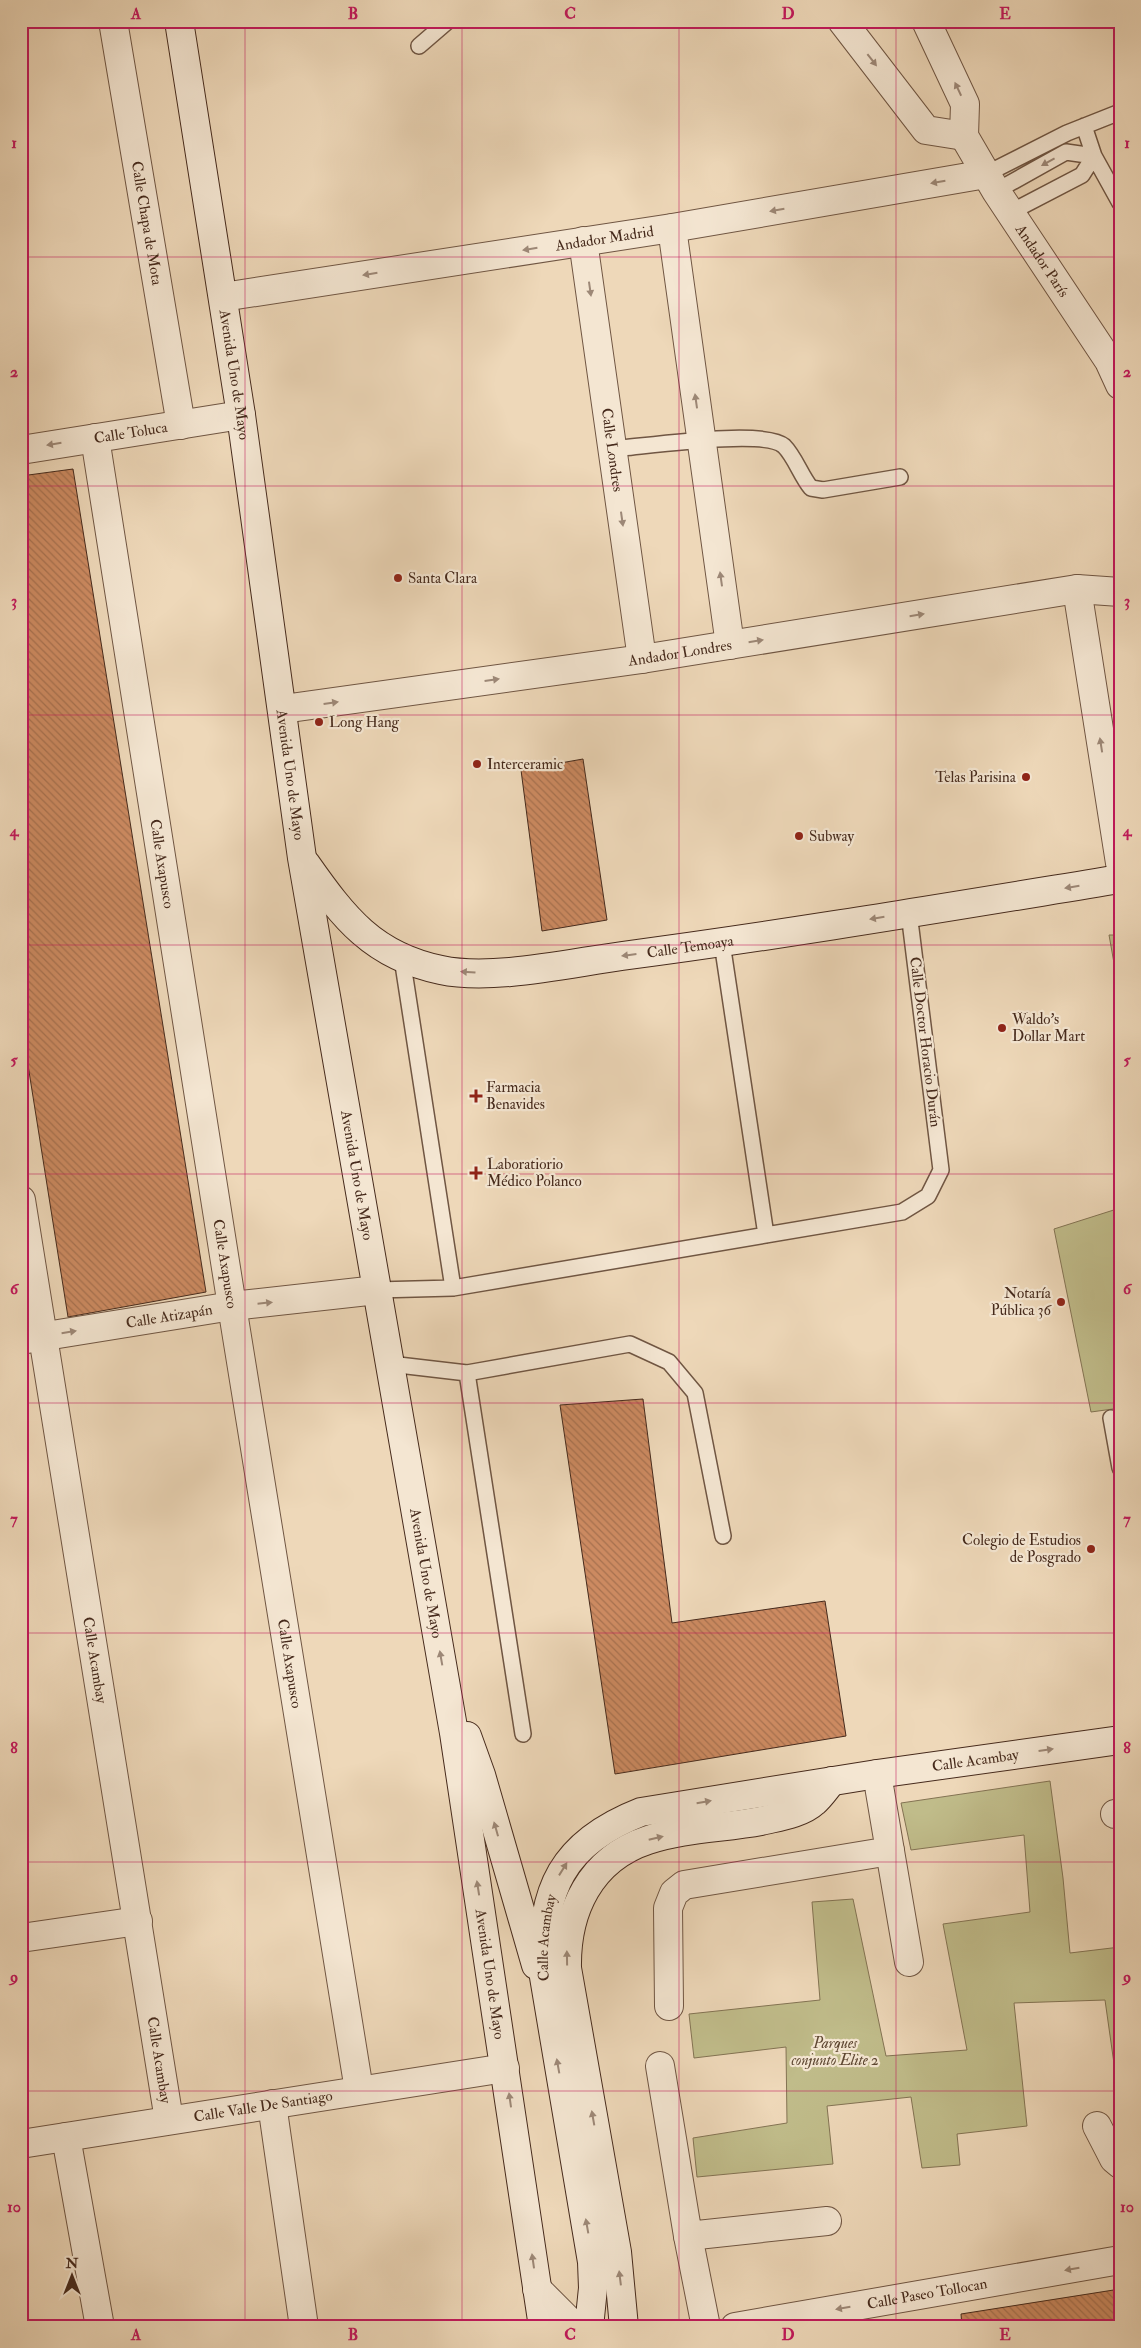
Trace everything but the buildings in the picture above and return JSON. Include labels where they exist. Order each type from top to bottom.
[{"type":"street","name":"Calle Chapa de Mota","points":[[113,21],[180,425]]},
{"type":"street","name":"Avenida Uno de Mayo","points":[[179,21],[241,415],[283,709],[302,858],[447,1690],[543,2327]]},
{"type":"street","points":[[842,21],[926,130],[964,136],[965,104],[926,21]]},
{"type":"street","name":"Andador París","points":[[964,136],[998,192],[1109,361],[1120,385]]},
{"type":"street","name":"Andador Madrid","points":[[223,297],[672,228],[998,192]]},
{"type":"street","points":[[672,228],[730,645]]},
{"type":"street","name":"Calle Londres","points":[[584,241],[642,660]]},
{"type":"street","name":"Calle Toluca","points":[[21,450],[241,415]]},
{"type":"street","name":"Calle Axapusco","points":[[95,438],[232,1306],[359,2090]]},
{"type":"street","points":[[1077,589],[1120,862]]},
{"type":"street","name":"Andador Londres","points":[[283,709],[642,660],[1077,589],[1120,592]]},
{"type":"street","name":"Calle Temoaya","points":[[302,858],[338,910],[367,938],[402,958],[442,970],[486,974],[722,943],[1120,879]]},
{"type":"street","name":"Calle Acambay","points":[[21,1200],[32,1338],[138,1921],[169,2120]]},
{"type":"street","name":"Calle Atizapán","points":[[32,1338],[232,1306],[377,1290]]},
{"type":"street","points":[[447,1690],[481,1775],[524,1930],[546,1993]]},
{"type":"street","name":"Calle Acambay","points":[[589,2327],[593,2288],[592,2262],[552,2036],[543,1972],[544,1935],[554,1887],[562,1868],[587,1842],[601,1831],[641,1812],[877,1774],[1120,1740]]},
{"type":"street","points":[[877,1774],[910,1962]]},
{"type":"street","name":"Calle Acambay","points":[[624,2327],[617,2252],[567,1968],[567,1948],[574,1909],[592,1876],[609,1860],[628,1848],[648,1840],[669,1835],[745,1824],[790,1814],[814,1803],[832,1782]]},
{"type":"street","points":[[669,2006],[668,1908],[674,1893],[684,1885],[890,1851]]},
{"type":"street","points":[[21,1938],[138,1921]]},
{"type":"street","points":[[660,2066],[688,2236],[706,2327]]},
{"type":"street","name":"Calle Valle De Santiago","points":[[21,2144],[505,2068]]},
{"type":"street","points":[[272,2104],[304,2327]]},
{"type":"street","points":[[1097,2126],[1114,2159],[1120,2164]]},
{"type":"street","points":[[66,2137],[100,2327]]},
{"type":"street","points":[[688,2236],[827,2221]]},
{"type":"street","name":"Calle Paseo Tollocan","points":[[735,2327],[1120,2260]]},
{"type":"street","points":[[538,2289],[574,2327]]},
{"type":"lane","points":[[419,46],[448,21]]},
{"type":"lane","points":[[998,192],[1084,126],[1118,116]]},
{"type":"lane","points":[[1084,126],[1094,156],[1120,203]]},
{"type":"lane","points":[[998,192],[1066,152],[1094,156]]},
{"type":"lane","points":[[998,192],[1082,175],[1094,156]]},
{"type":"lane","points":[[612,449],[747,437],[772,439],[784,446],[811,488],[823,490],[900,477]]},
{"type":"lane","name":"Calle Doctor Horacio Durán","points":[[766,1235],[902,1212],[928,1196],[941,1170],[909,913]]},
{"type":"lane","points":[[377,1290],[452,1288],[766,1235],[722,943]]},
{"type":"lane","points":[[402,958],[452,1288]]},
{"type":"lane","points":[[390,1364],[467,1373],[630,1344],[669,1362],[695,1393],[723,1536]]},
{"type":"lane","points":[[467,1373],[523,1734]]},
{"type":"lane","points":[[1111,1418],[1120,1468]]},
{"type":"green space","points":[[1109,935],[1120,935],[1120,997]]},
{"type":"green space","points":[[1120,1208],[1120,1408],[1091,1412],[1054,1229]]},
{"type":"green space","name":"Parques conjunto Elite 2","points":[[1050,1781],[1063,1878],[1070,1953],[1120,1947],[1120,2106],[1105,2000],[1014,2003],[1027,2126],[957,2134],[960,2165],[922,2168],[911,2097],[827,2106],[833,2164],[697,2177],[693,2138],[787,2123],[786,2047],[694,2058],[689,2014],[820,2000],[812,1902],[853,1899],[886,2056],[967,2050],[943,1924],[1030,1912],[1024,1835],[911,1850],[901,1803]]},
{"type":"water","points":[[1120,1248],[1120,1275],[1114,1261]]},
{"type":"place","name":"Santa Clara","points":[[398,578]]},
{"type":"place","name":"Long Hang","points":[[319,722]]},
{"type":"place","name":"Interceramic","points":[[477,764]]},
{"type":"place","name":"Telas Parisina","points":[[1026,777]]},
{"type":"place","name":"Subway","points":[[799,836]]},
{"type":"place","name":"Waldo's Dollar Mart","points":[[1002,1028]]},
{"type":"place","name":"Farmacia Benavides","points":[[476,1096]]},
{"type":"place","name":"Laboratiorio Médico Polanco","points":[[476,1173]]},
{"type":"place","name":"Notaría Pública 36","points":[[1061,1302]]},
{"type":"place","name":"Colegio de Estudios de Posgrado","points":[[1091,1549]]}]
